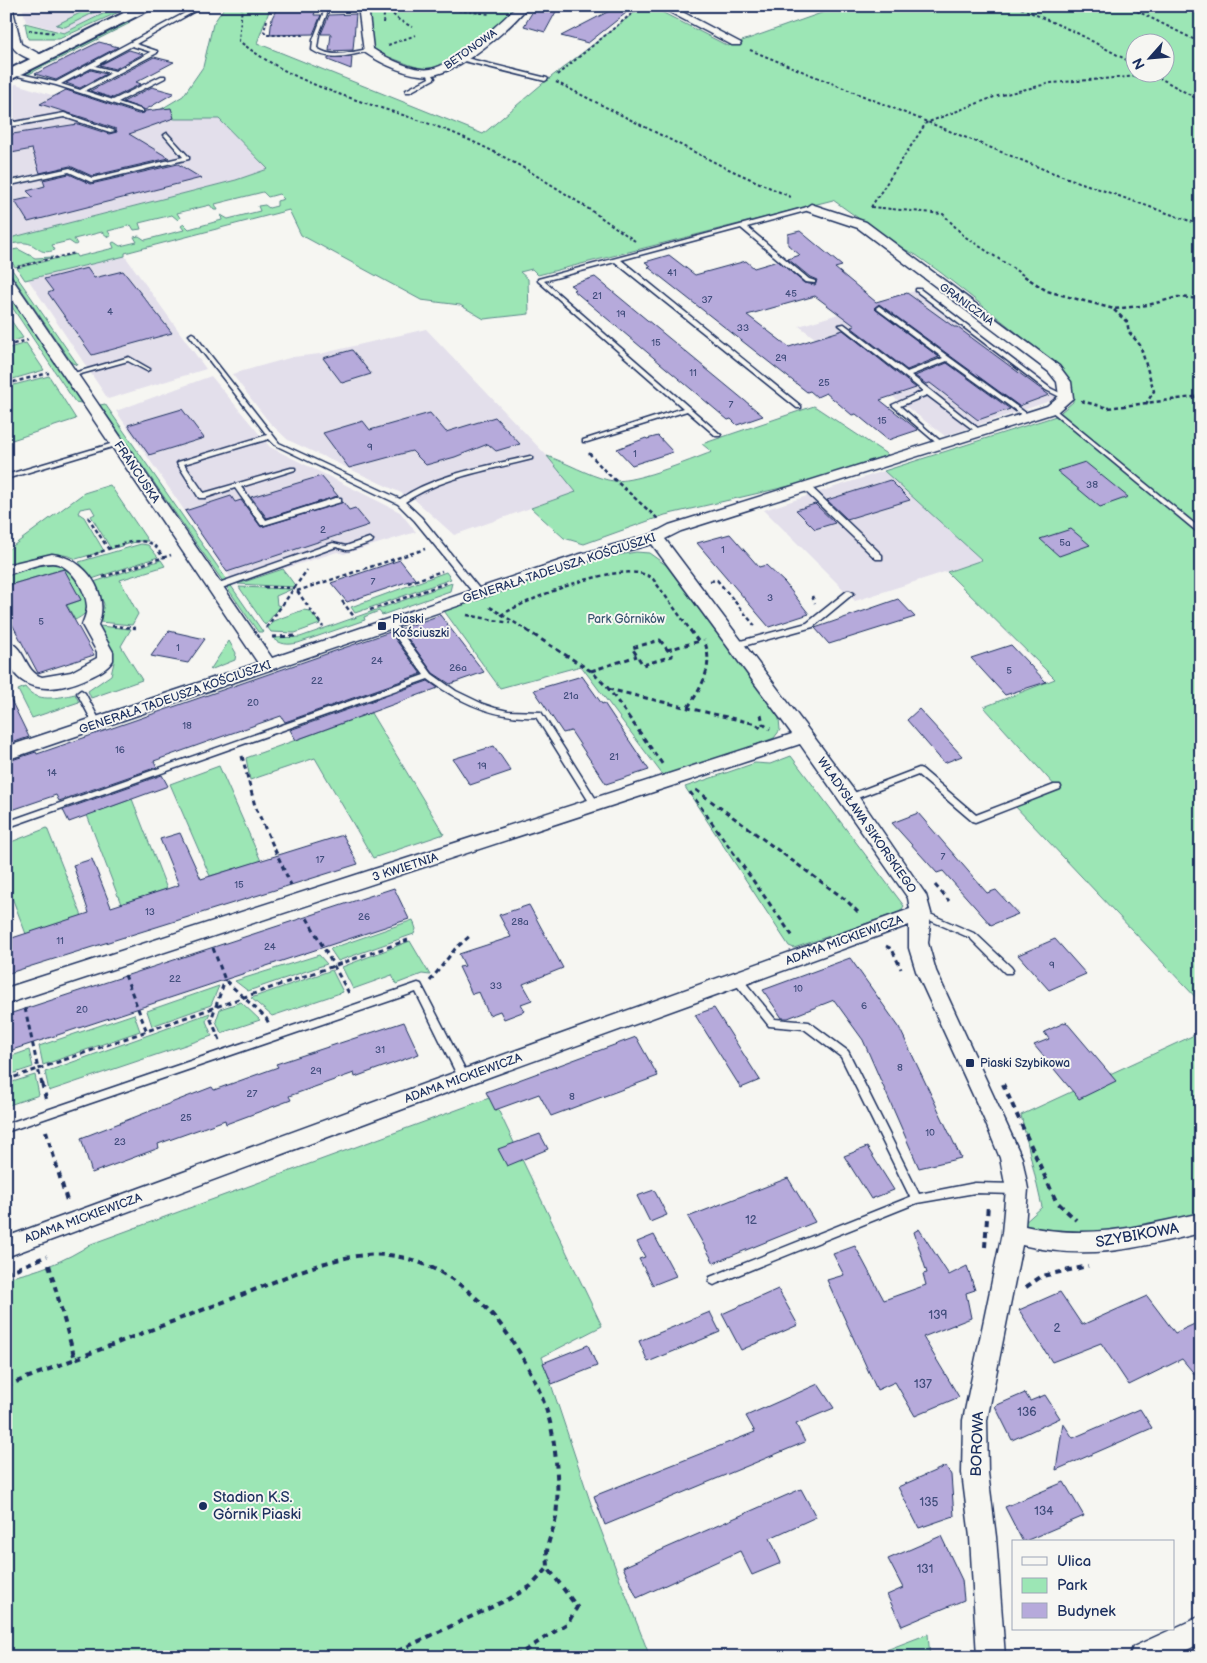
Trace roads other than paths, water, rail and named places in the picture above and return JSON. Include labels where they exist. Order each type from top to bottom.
[{"type":"street","points":[[7,6],[10,47],[41,59]]},
{"type":"street","points":[[9,75],[150,6]]},
{"type":"street","points":[[363,6],[368,50]]},
{"type":"street","name":"BETONOWA","points":[[368,50],[401,66],[420,72],[436,71],[458,58],[514,16],[523,6]]},
{"type":"street","points":[[663,6],[736,43]]},
{"type":"street","name":"GRANICZNA","points":[[811,208],[862,225],[1054,369],[1063,378],[1068,388],[1066,398]]},
{"type":"street","name":"FRANCUSKA","points":[[10,274],[70,375],[268,665]]},
{"type":"street","points":[[1028,417],[1052,409],[1066,398]]},
{"type":"street","name":"GENERAŁA TADEUSZA KOŚCIUSZKI","points":[[6,754],[390,623],[483,599],[583,558],[1028,417]]},
{"type":"street","name":"WŁADYSŁAWA SIKORSKIEGO","points":[[663,534],[736,645],[849,798],[916,894],[920,902],[921,913],[918,936],[920,954],[928,976],[995,1119],[1011,1158],[1017,1190],[1013,1234]]},
{"type":"street","points":[[6,570],[51,558],[71,562],[78,568],[95,601],[97,610],[90,625],[105,652],[105,660],[78,685],[50,683],[31,680],[25,674],[14,650],[6,646]]},
{"type":"street","name":"3 KWIETNIA","points":[[6,996],[596,806],[803,737]]},
{"type":"street","name":"ADAMA MICKIEWICZA","points":[[6,1247],[805,954],[878,936],[921,913]]},
{"type":"street","name":"SZYBIKOWA","points":[[1013,1234],[1067,1243],[1092,1243],[1131,1239],[1201,1224]]},
{"type":"street","name":"BOROWA","points":[[991,1657],[983,1537],[975,1473],[975,1420],[1013,1234]]},
{"type":"street","points":[[1143,1657],[1201,1629]]},
{"type":"lane","points":[[57,84],[202,6]]},
{"type":"lane","points":[[328,6],[320,32],[314,39],[314,49],[321,54],[330,56],[368,50]]},
{"type":"lane","points":[[82,91],[155,52],[132,44]]},
{"type":"lane","points":[[458,58],[548,79]]},
{"type":"lane","points":[[92,66],[116,73]]},
{"type":"lane","points":[[408,91],[432,78],[429,72]]},
{"type":"lane","points":[[9,75],[57,84],[141,111]]},
{"type":"lane","points":[[114,102],[163,77]]},
{"type":"lane","points":[[6,125],[64,115],[112,130]]},
{"type":"lane","points":[[6,117],[14,124]]},
{"type":"lane","points":[[6,184],[70,170],[91,180],[186,158],[167,135]]},
{"type":"lane","points":[[718,435],[540,282],[543,279],[615,259],[811,208]]},
{"type":"lane","points":[[742,226],[806,281],[813,282]]},
{"type":"lane","points":[[615,259],[799,407]]},
{"type":"lane","points":[[918,290],[1048,389],[1066,398]]},
{"type":"lane","points":[[879,308],[946,359],[1028,417]]},
{"type":"lane","points":[[842,326],[981,433]]},
{"type":"lane","points":[[192,335],[276,444],[401,502],[439,544],[483,599]]},
{"type":"lane","points":[[70,375],[129,359],[147,369]]},
{"type":"lane","points":[[906,375],[946,359]]},
{"type":"lane","points":[[928,392],[895,405],[942,445]]},
{"type":"lane","points":[[585,441],[686,409]]},
{"type":"lane","points":[[1052,409],[1201,533]]},
{"type":"lane","points":[[271,436],[180,462],[202,496],[293,470]]},
{"type":"lane","points":[[6,477],[117,444]]},
{"type":"lane","points":[[401,502],[408,496],[431,486],[530,458]]},
{"type":"lane","points":[[237,486],[264,523],[338,500]]},
{"type":"lane","points":[[807,488],[879,557]]},
{"type":"lane","points":[[216,587],[336,545],[346,548],[369,540]]},
{"type":"lane","points":[[736,645],[818,621],[842,598],[850,594]]},
{"type":"lane","points":[[390,623],[429,676],[449,691],[479,706],[508,715],[538,714],[596,806]]},
{"type":"lane","points":[[6,825],[429,676]]},
{"type":"lane","points":[[78,685],[97,723]]},
{"type":"lane","points":[[849,798],[919,771],[976,819],[1057,787]]},
{"type":"lane","points":[[921,913],[973,936],[1008,970]]},
{"type":"lane","points":[[737,979],[772,1022],[806,1025],[845,1054],[916,1200]]},
{"type":"lane","points":[[6,1128],[418,987],[464,1078]]},
{"type":"lane","points":[[714,1280],[916,1200],[975,1188],[1017,1190]]},
{"type":"place","name":"Piaski Kościuszki","points":[[382,626]]},
{"type":"place","name":"Piaski Szybikowa","points":[[970,1063]]},
{"type":"place","name":"Stadion K.S. Górnik Piaski","points":[[203,1506]]},
{"type":"park label","name":"Park Górników","points":[[626,619]]}]
